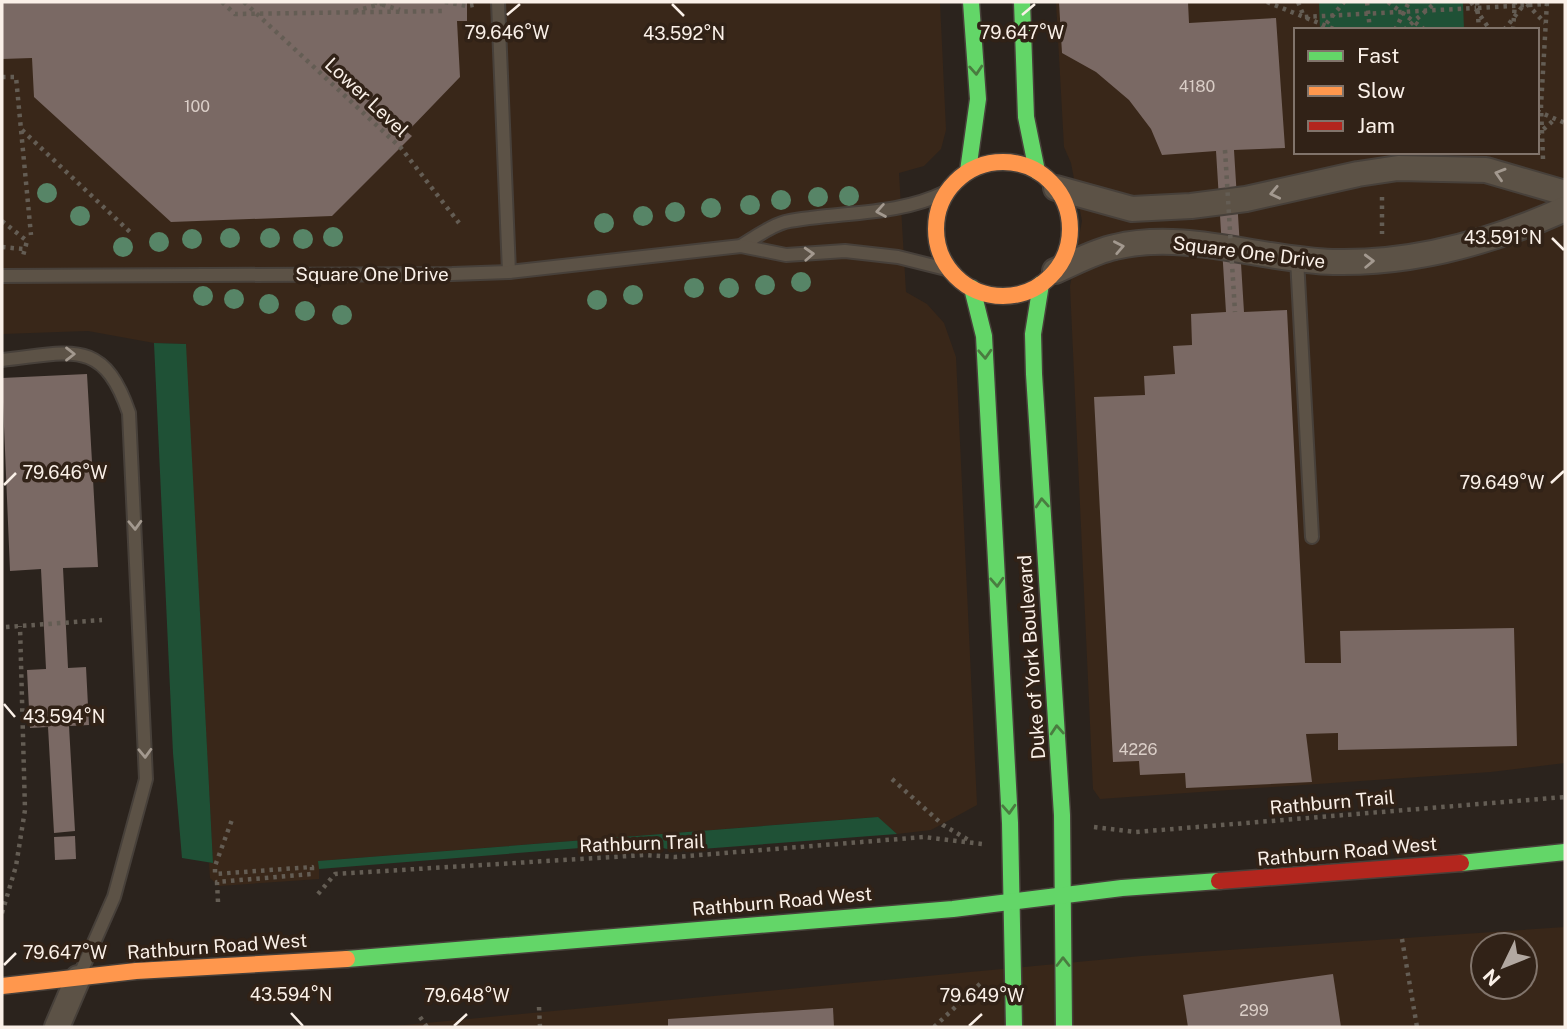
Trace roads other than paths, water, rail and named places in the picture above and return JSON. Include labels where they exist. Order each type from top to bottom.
[{"type":"street","points":[[968,171],[978,99],[971,2]]},
{"type":"street","points":[[1022,2],[1026,117],[1037,171]]},
{"type":"street","points":[[1015,162],[1037,171],[1056,188],[1067,207],[1070,230],[1066,251],[1048,278],[1018,294],[995,295],[972,288],[950,270],[940,251],[936,231],[938,211],[946,192],[968,171],[990,163],[1015,162]]},
{"type":"street","name":"Square One Drive","points":[[1056,188],[1132,209],[1246,200],[1381,171],[1486,170],[1565,193]]},
{"type":"street","name":"Square One Drive","points":[[1048,278],[1114,247],[1166,242],[1297,259],[1383,261],[1443,252],[1511,234],[1565,209]]},
{"type":"street","name":"Duke of York Boulevard","points":[[1048,278],[1033,334],[1062,815],[1064,1027]]},
{"type":"street","name":"Duke of York Boulevard","points":[[972,288],[984,336],[1010,823],[1014,1027]]},
{"type":"street","name":"Rathburn Road West","points":[[2,986],[136,971],[359,958],[1565,852]]},
{"type":"street","points":[[57,1027],[78,978]]},
{"type":"lane","points":[[498,2],[509,272]]},
{"type":"lane","name":"Square One Drive","points":[[741,246],[782,223],[878,211],[927,201],[946,192]]},
{"type":"lane","name":"Square One Drive","points":[[2,276],[509,272],[741,246],[786,255],[845,251],[898,257],[950,270]]},
{"type":"lane","points":[[1297,259],[1312,537]]},
{"type":"lane","points":[[2,360],[78,353],[102,363],[119,385],[129,413],[146,779],[114,897],[78,978]]}]
